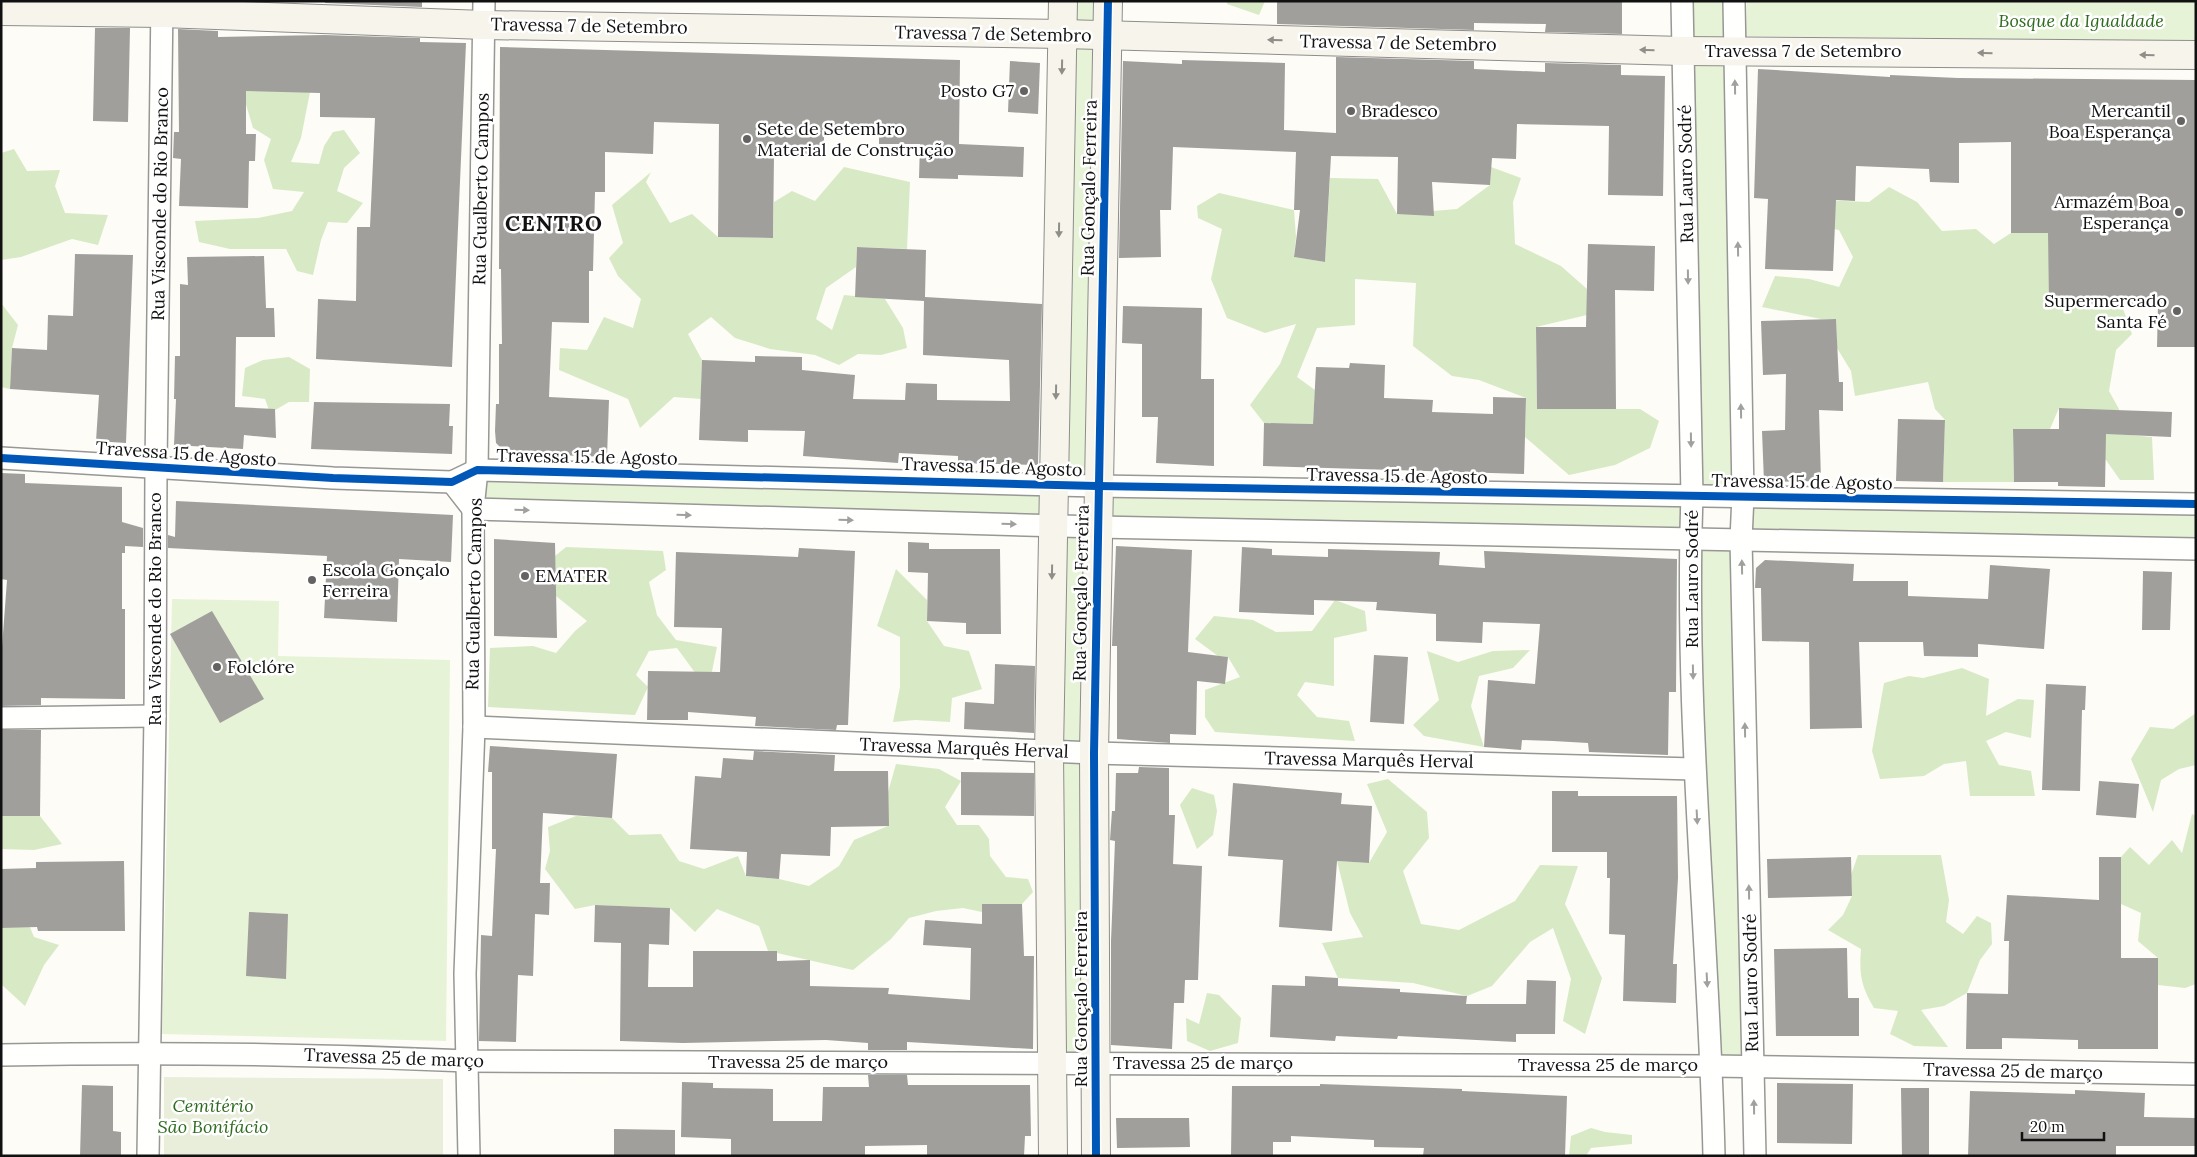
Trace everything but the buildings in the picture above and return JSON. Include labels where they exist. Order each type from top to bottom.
[{"type":"street","name":"Rua Gonçalo Ferreira","points":[[1053,1156],[1049,752],[1063,1]]},
{"type":"street","name":"Rua Gonçalo Ferreira","points":[[1096,1156],[1094,753],[1108,1]]},
{"type":"street","name":"Rua Lauro Sodré","points":[[1682,1],[1692,496],[1690,540],[1694,769],[1712,1066],[1714,1156]]},
{"type":"street","name":"Rua Lauro Sodré","points":[[1734,1],[1743,495],[1741,540],[1755,1156]]},
{"type":"street","name":"Travessa 7 de Setembro","points":[[1,11],[162,7],[484,13],[1108,36],[1683,51],[2196,56]]},
{"type":"street","name":"Rua Visconde do Rio Branco","points":[[148,1156],[155,716],[162,7]]},
{"type":"street","name":"Rua Gualberto Campos","points":[[470,1156],[465,974],[474,727],[473,509],[477,470],[484,13]]},
{"type":"street","name":"Travessa 15 de Agosto","points":[[1,458],[333,478],[452,482],[477,470],[1054,483],[1098,486],[1692,496],[1743,495],[2196,504]]},
{"type":"street","points":[[452,482],[473,509],[1053,526],[2196,549]]},
{"type":"street","points":[[1,718],[155,716]]},
{"type":"street","name":"Travessa Marquês Herval","points":[[474,727],[1049,752],[1694,769]]},
{"type":"street","name":"Travessa 25 de março","points":[[1,1055],[149,1052],[468,1060],[1712,1066],[2196,1074]]},
{"type":"green space","points":[[1063,1],[1108,1],[1098,486],[1692,496],[1691,540],[1741,540],[1743,495],[2196,504],[2196,549],[1742,540],[1753,1067],[1712,1066],[1690,540],[1098,527],[1096,1062],[1053,1063],[1053,526],[473,509],[477,470],[1054,483]],"holes":[[[1054,483],[1097,486],[1097,527],[1053,525]]]},
{"type":"green space","points":[[1227,1],[1265,1],[1259,15],[1227,4]]},
{"type":"green space","points":[[1682,1],[1734,1],[1743,495],[1692,496]]},
{"type":"green space","name":"Bosque da Igualdade","points":[[1747,1],[2196,1],[2196,42],[1746,36]]},
{"type":"green space","points":[[233,61],[310,92],[301,138],[291,162],[319,164],[324,146],[333,132],[344,130],[360,153],[344,168],[337,191],[363,203],[347,223],[328,222],[321,240],[313,275],[297,271],[286,249],[230,249],[199,242],[195,221],[258,218],[292,211],[304,192],[273,189],[264,160],[271,139],[253,128]]},
{"type":"green space","points":[[14,149],[27,171],[60,170],[55,186],[65,213],[108,215],[98,245],[72,239],[21,257],[1,260],[1,153]]},
{"type":"green space","points":[[844,167],[910,182],[907,249],[857,247],[856,267],[826,288],[816,319],[832,330],[844,295],[885,299],[903,328],[907,348],[881,355],[858,354],[839,365],[815,355],[770,349],[735,338],[711,317],[688,334],[702,360],[701,399],[674,397],[640,428],[628,399],[559,370],[560,348],[587,350],[604,317],[633,328],[641,299],[618,276],[609,258],[623,243],[612,205],[651,172],[646,182],[670,223],[692,214],[718,237],[773,238],[774,202],[792,191],[815,201]]},
{"type":"green space","points":[[1491,167],[1521,178],[1513,202],[1515,244],[1561,266],[1587,289],[1604,311],[1536,327],[1537,409],[1640,409],[1659,421],[1650,448],[1615,465],[1569,475],[1525,437],[1526,398],[1479,380],[1452,376],[1413,346],[1416,283],[1355,279],[1355,325],[1317,328],[1297,377],[1315,390],[1313,424],[1264,423],[1250,405],[1280,364],[1296,324],[1265,333],[1227,318],[1211,279],[1222,229],[1198,218],[1197,206],[1219,193],[1294,210],[1296,237],[1294,257],[1325,262],[1330,178],[1378,179],[1397,214],[1457,209],[1490,185]]},
{"type":"green space","points":[[1889,187],[1917,202],[1942,231],[1976,229],[1994,244],[2011,233],[2048,233],[2121,303],[2132,334],[2116,350],[2109,391],[2119,409],[2118,434],[2152,437],[2154,480],[2120,480],[2106,460],[2085,460],[2085,409],[2059,408],[2050,429],[2013,430],[2014,482],[1943,482],[1945,420],[1935,409],[1928,382],[1855,396],[1851,371],[1837,348],[1836,319],[1821,319],[1762,307],[1775,276],[1809,279],[1839,287],[1853,257],[1839,230],[1793,222],[1796,199],[1869,202]]},
{"type":"green space","points":[[1,303],[18,325],[12,348],[10,389],[1,387]]},
{"type":"green space","points":[[289,357],[310,369],[309,402],[289,402],[270,413],[265,399],[242,396],[245,368],[263,360]]},
{"type":"green space","points":[[566,547],[663,551],[666,570],[649,582],[657,615],[676,640],[717,647],[710,681],[696,674],[677,648],[649,651],[636,675],[648,687],[635,715],[488,707],[490,648],[533,646],[556,653],[575,631],[587,621],[556,596],[555,556]]},
{"type":"green space","points":[[896,569],[927,600],[927,621],[944,646],[969,651],[982,689],[952,698],[950,722],[915,720],[893,722],[900,687],[900,637],[877,626]]},
{"type":"green space","points":[[172,599],[279,601],[278,656],[450,660],[446,1041],[162,1034]]},
{"type":"green space","points":[[1335,600],[1365,611],[1367,631],[1334,638],[1334,686],[1305,682],[1297,695],[1317,717],[1349,721],[1355,741],[1215,732],[1205,717],[1205,690],[1240,677],[1228,657],[1218,656],[1195,639],[1214,616],[1253,620],[1276,632],[1312,631]]},
{"type":"green space","points":[[1530,650],[1513,668],[1479,676],[1471,706],[1484,747],[1424,736],[1413,725],[1439,700],[1427,651],[1458,662],[1493,651]]},
{"type":"green space","points":[[1962,668],[1989,679],[1986,716],[2018,699],[2034,700],[2031,738],[2006,732],[1986,741],[1999,765],[2031,771],[2035,796],[1970,796],[1966,761],[1944,764],[1924,776],[1880,779],[1872,751],[1884,683],[1909,676],[1923,678]]},
{"type":"green space","points":[[2196,713],[2196,765],[2179,769],[2161,780],[2153,812],[2131,759],[2150,727],[2173,729]]},
{"type":"green space","points":[[896,764],[939,769],[961,781],[945,807],[957,825],[979,825],[989,839],[990,856],[1006,877],[1028,879],[1033,892],[1022,904],[982,904],[982,912],[963,908],[936,911],[909,918],[891,939],[853,970],[768,951],[759,926],[717,909],[695,932],[670,908],[595,905],[575,909],[545,869],[550,851],[548,827],[576,816],[612,818],[629,835],[661,834],[679,861],[704,869],[738,856],[746,876],[779,879],[809,886],[839,866],[854,840],[888,826],[888,792]]},
{"type":"green space","points":[[1388,779],[1427,812],[1429,838],[1403,871],[1421,924],[1459,930],[1515,901],[1540,865],[1578,866],[1565,904],[1602,978],[1585,1034],[1563,1021],[1571,979],[1553,928],[1530,942],[1492,986],[1467,996],[1413,983],[1338,978],[1322,943],[1363,937],[1350,913],[1337,861],[1369,863],[1387,832],[1367,784]]},
{"type":"green space","points":[[1192,788],[1214,795],[1217,811],[1213,835],[1197,849],[1180,805]]},
{"type":"green space","points":[[2192,814],[2196,816],[2196,984],[2185,988],[2158,985],[2158,958],[2138,941],[2141,913],[2121,904],[2121,857],[2130,847],[2149,865],[2172,840],[2182,853]]},
{"type":"green space","points":[[1,816],[40,816],[62,844],[34,850],[1,849]]},
{"type":"green space","points":[[1858,855],[1941,855],[1949,900],[1946,922],[1963,934],[1977,916],[1991,923],[1992,944],[1980,960],[1967,993],[1944,1006],[1921,1010],[1948,1047],[1914,1046],[1890,1034],[1898,1011],[1874,1008],[1862,980],[1860,966],[1861,949],[1828,930],[1843,915],[1852,896],[1851,875]]},
{"type":"green space","points":[[19,901],[34,937],[59,945],[44,965],[25,1006],[1,984],[1,928]]},
{"type":"green space","points":[[1207,993],[1219,995],[1241,1018],[1238,1043],[1210,1051],[1187,1041],[1186,1018],[1199,1024]]},
{"type":"green space","name":"Cemitério São Bonifácio","points":[[164,1077],[443,1079],[443,1156],[164,1156]]},
{"type":"green space","points":[[1591,1128],[1605,1132],[1632,1135],[1632,1144],[1591,1148],[1586,1156],[1569,1156],[1571,1136]]},
{"type":"cycle path","points":[[1096,1156],[1094,753],[1108,1]]},
{"type":"cycle path","points":[[1,458],[333,478],[452,482],[477,470],[1097,486],[2196,504]]},
{"type":"place","name":"Posto G7","points":[[1024,91]]},
{"type":"place","name":"Bradesco","points":[[1351,111]]},
{"type":"place","name":"Mercantil Boa Esperança","points":[[2181,121]]},
{"type":"place","name":"Sete de Setembro Material de Construção","points":[[747,139]]},
{"type":"place","name":"Armazém Boa Esperança","points":[[2179,212]]},
{"type":"place","name":"Supermercado Santa Fé","points":[[2177,311]]},
{"type":"place","name":"EMATER","points":[[525,576]]},
{"type":"place","name":"Escola Gonçalo Ferreira","points":[[312,580]]},
{"type":"place","name":"Folclóre","points":[[217,667]]},
{"type":"district","name":"CENTRO","points":[[554,223]]}]
